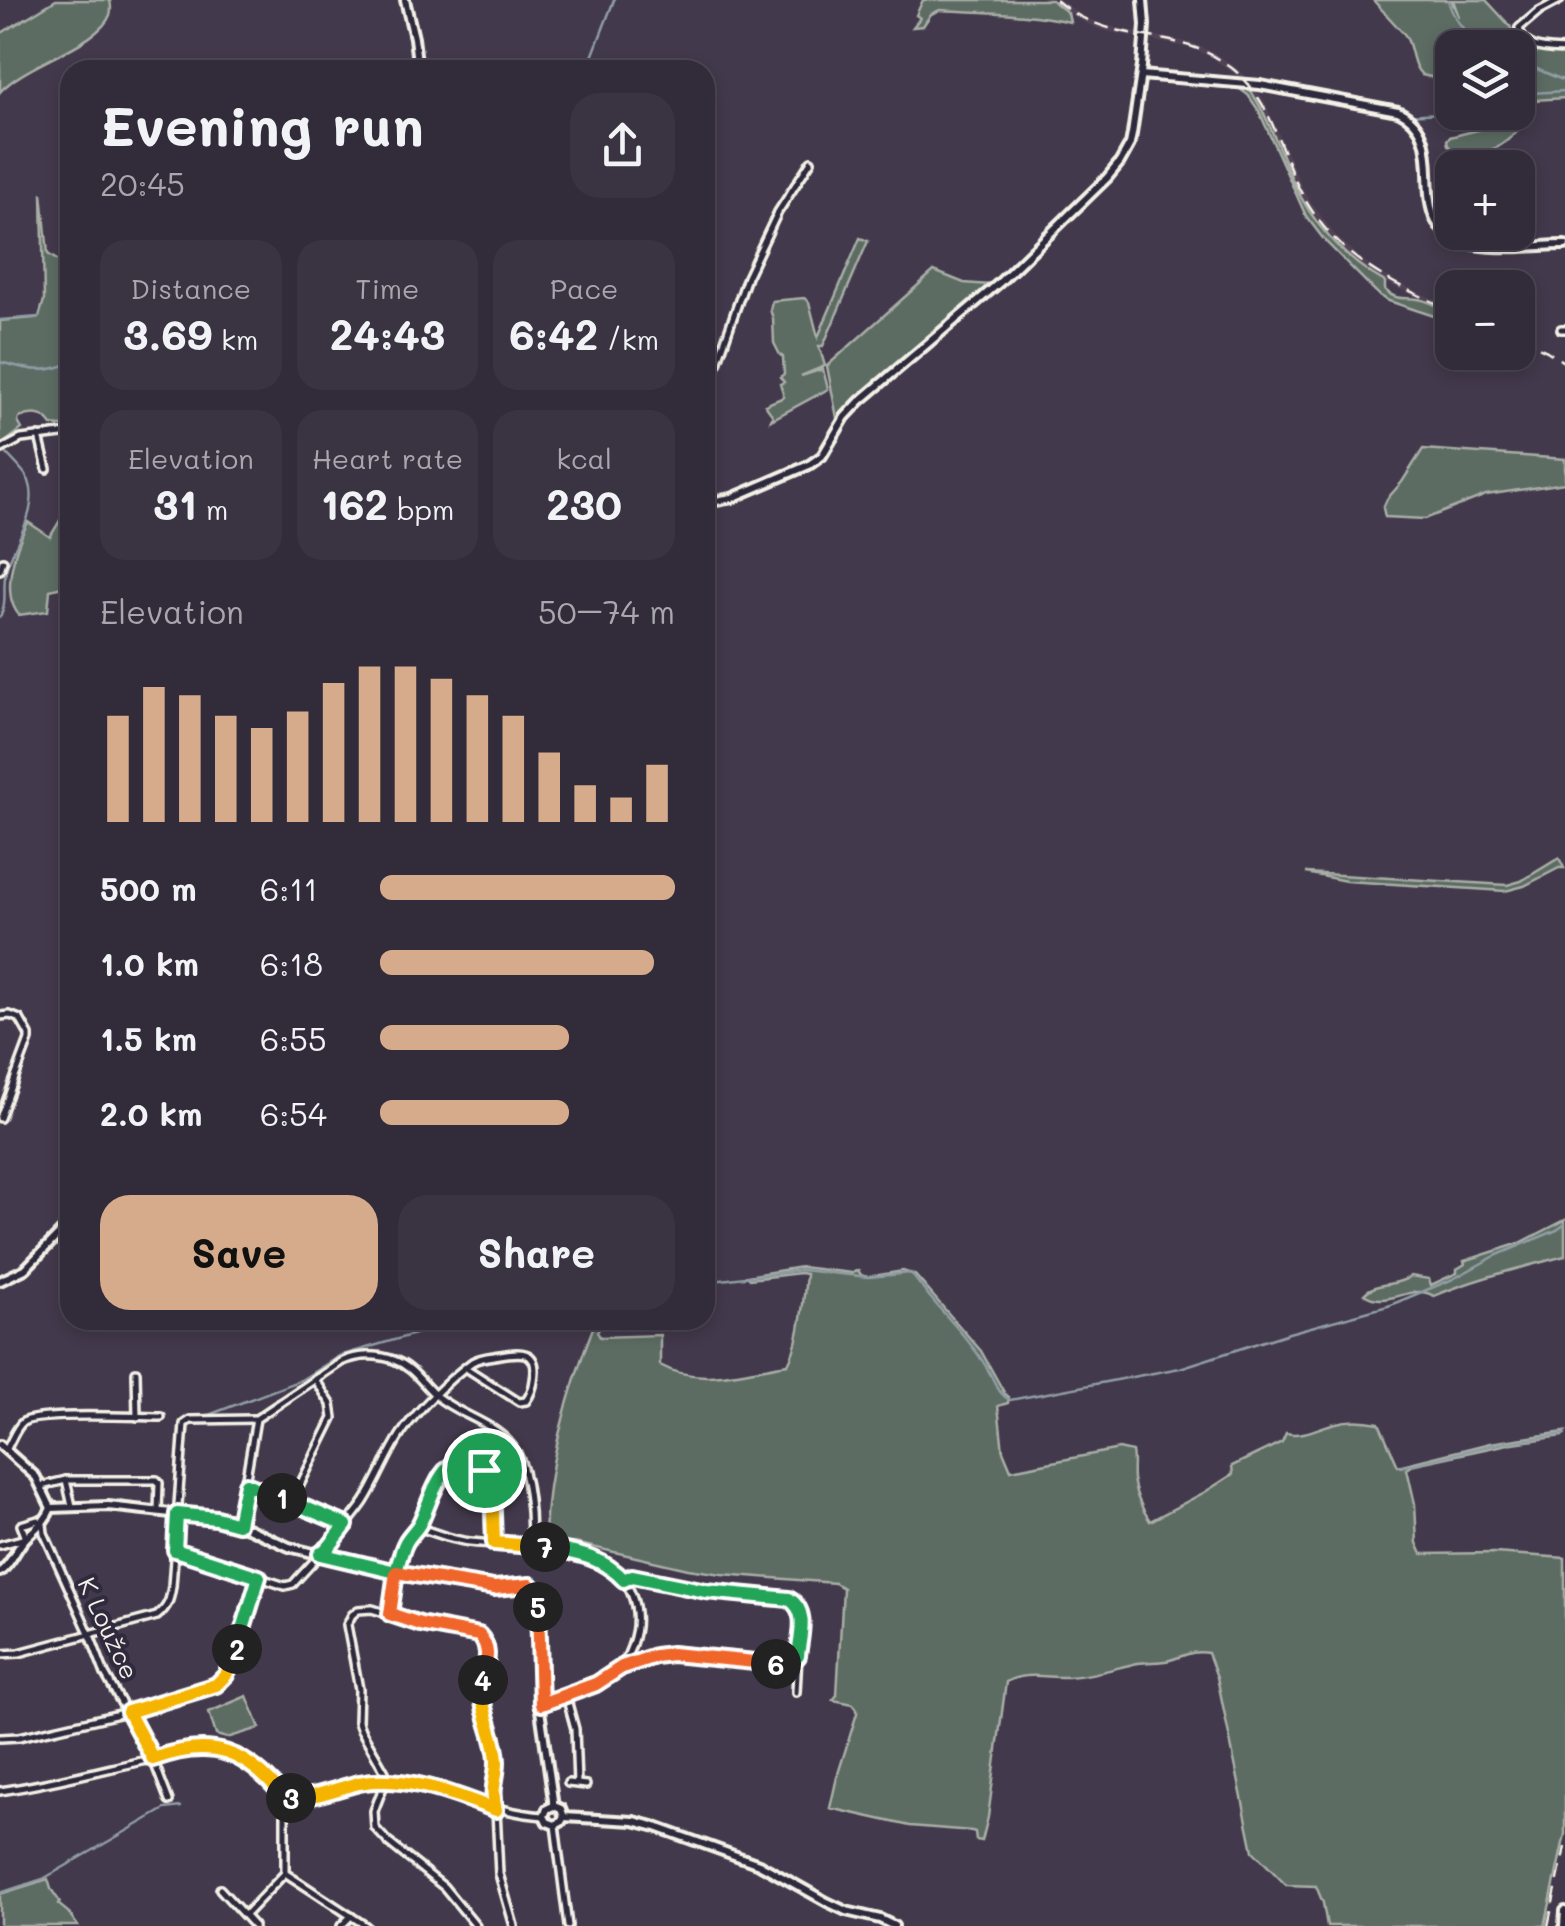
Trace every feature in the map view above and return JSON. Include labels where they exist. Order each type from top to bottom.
[{"type":"street","points":[[405,0],[417,60]]},
{"type":"street","points":[[715,501],[732,498],[809,466],[822,456],[845,417],[860,401],[999,283],[1107,178],[1126,154],[1132,134],[1145,36],[1143,0]]},
{"type":"street","points":[[1560,0],[1539,11],[1519,28],[1519,34],[1533,46],[1565,50]]},
{"type":"street","points":[[1141,75],[1260,85],[1398,112],[1414,121],[1424,142],[1429,163],[1429,205],[1442,230],[1474,244],[1565,245]]},
{"type":"street","points":[[715,369],[747,277],[778,212],[811,162]]},
{"type":"street","points":[[0,450],[21,439],[60,435]]},
{"type":"street","points":[[40,436],[47,469]]},
{"type":"street","points":[[0,570],[3,561]]},
{"type":"street","points":[[0,1016],[20,1018],[29,1034],[0,1118]]},
{"type":"street","points":[[0,1281],[25,1269],[60,1233]]},
{"type":"street","points":[[175,1550],[289,1586],[346,1525],[380,1476],[400,1434],[466,1368],[480,1358],[526,1354],[536,1368],[532,1394],[519,1402],[466,1368]]},
{"type":"street","points":[[0,1654],[90,1635],[157,1616],[165,1610],[172,1586],[185,1422],[256,1419],[347,1360],[363,1356],[379,1356],[410,1368],[436,1396],[501,1434],[522,1465],[531,1518],[530,1544]]},
{"type":"street","points":[[136,1372],[137,1417]]},
{"type":"street","points":[[292,1501],[333,1418],[331,1404],[315,1379]]},
{"type":"street","points":[[51,1508],[32,1472],[3,1448],[20,1423],[44,1418],[162,1417]]},
{"type":"street","points":[[238,1524],[256,1419]]},
{"type":"street","points":[[390,1614],[404,1546],[418,1527],[444,1470],[460,1462],[484,1470],[490,1479],[494,1543]]},
{"type":"street","points":[[41,1486],[66,1480],[157,1480],[158,1511]]},
{"type":"street","points":[[66,1480],[72,1506]]},
{"type":"street","points":[[246,1484],[346,1525]]},
{"type":"street","points":[[51,1508],[108,1506],[216,1518],[290,1547],[396,1572],[474,1586],[525,1585],[535,1589],[541,1704],[553,1806]]},
{"type":"street","points":[[0,1572],[51,1508]]},
{"type":"street","points":[[26,1538],[21,1525],[33,1520],[42,1524]]},
{"type":"street","name":"K Loužce","points":[[42,1524],[105,1674],[153,1759],[169,1801]]},
{"type":"street","points":[[418,1527],[460,1540],[530,1544],[594,1558],[614,1569],[624,1580],[638,1618],[632,1647],[622,1667]]},
{"type":"street","points":[[0,1545],[26,1538]]},
{"type":"street","points":[[624,1580],[632,1576],[706,1591],[789,1599],[798,1604],[802,1615],[796,1692]]},
{"type":"street","points":[[0,1738],[128,1712],[216,1685],[232,1664],[259,1577]]},
{"type":"street","points":[[476,1926],[444,1887],[376,1828],[374,1811],[385,1782],[383,1766],[358,1722],[359,1688],[347,1625],[358,1610],[372,1609],[420,1624],[473,1632],[483,1639],[488,1654],[482,1697],[484,1715],[497,1758],[492,1784],[499,1874],[514,1926]]},
{"type":"street","points":[[541,1704],[604,1680],[622,1667],[664,1654],[776,1664],[789,1663],[798,1656]]},
{"type":"street","points":[[566,1696],[575,1729],[577,1784]]},
{"type":"street","points":[[0,1791],[187,1749],[216,1750],[253,1765],[285,1798],[285,1874],[244,1915]]},
{"type":"street","points":[[285,1798],[308,1798],[360,1783],[385,1782],[448,1792],[496,1810],[544,1816]]},
{"type":"street","points":[[568,1783],[586,1785]]},
{"type":"street","points":[[553,1806],[561,1809],[564,1817],[555,1825],[544,1816],[553,1806]]},
{"type":"street","points":[[564,1817],[634,1821],[653,1826],[760,1864],[846,1911],[894,1926]]},
{"type":"street","points":[[555,1825],[568,1926]]},
{"type":"street","points":[[285,1874],[366,1926]]},
{"type":"street","points":[[220,1889],[254,1926]]},
{"type":"street","points":[[1564,1926],[1565,1911]]},
{"type":"street","points":[[342,1926],[351,1916]]},
{"type":"shaded area","points":[[1052,0],[1060,0],[1103,25],[1192,43],[1234,66],[1265,102],[1305,194],[1336,236],[1372,268],[1435,299],[1435,305],[1382,281],[1354,262],[1332,240],[1300,197],[1260,105],[1247,85],[1231,71],[1190,48],[1101,30]]},
{"type":"green space","points":[[56,0],[110,0],[111,13],[92,36],[26,72],[0,92],[0,34]]},
{"type":"green space","points":[[923,0],[1052,0],[1068,13],[1070,22],[940,10],[931,14],[923,26],[913,27],[920,18],[916,15]]},
{"type":"green space","points":[[1373,0],[1451,0],[1459,17],[1453,0],[1486,0],[1512,30],[1435,30],[1435,78],[1422,75],[1405,35]]},
{"type":"green space","points":[[1535,49],[1565,53],[1565,98],[1535,100]]},
{"type":"green space","points":[[1248,87],[1255,98],[1300,195],[1330,238],[1385,282],[1389,293],[1435,305],[1435,316],[1379,295],[1325,241],[1306,216],[1259,111],[1240,89]]},
{"type":"green space","points":[[1478,130],[1517,130],[1488,150],[1452,150],[1447,140]]},
{"type":"green space","points":[[42,193],[48,254],[60,260],[60,426],[37,415],[24,416],[18,422],[22,429],[0,446],[0,321],[39,317],[44,300]]},
{"type":"green space","points":[[860,238],[868,241],[823,346],[819,346],[825,366],[801,376],[823,369],[828,389],[771,420],[773,416],[765,405],[784,397],[780,384],[784,382],[780,377],[784,374],[783,357],[774,343],[772,301],[804,298],[809,302],[818,337]]},
{"type":"green space","points":[[934,271],[964,283],[990,285],[837,418],[827,366]]},
{"type":"green space","points":[[1423,449],[1565,459],[1565,483],[1486,495],[1425,519],[1385,517],[1387,499]]},
{"type":"green space","points":[[60,520],[60,588],[50,590],[48,611],[19,615],[13,606],[10,583],[14,557],[28,522],[50,537]]},
{"type":"green space","points":[[1559,858],[1564,868],[1505,891],[1346,881],[1306,873],[1507,885]]},
{"type":"green space","points":[[1565,1220],[1565,1256],[1434,1296],[1417,1292],[1381,1299],[1364,1294],[1411,1276],[1429,1279],[1431,1285],[1457,1273],[1464,1261],[1520,1243]]},
{"type":"green space","points":[[801,1267],[852,1273],[858,1270],[867,1277],[903,1271],[915,1275],[981,1351],[1009,1397],[1008,1403],[998,1406],[1003,1451],[1011,1470],[1119,1449],[1132,1452],[1135,1490],[1150,1521],[1233,1474],[1232,1466],[1282,1442],[1286,1433],[1305,1433],[1347,1421],[1379,1423],[1398,1466],[1490,1443],[1565,1432],[1562,1436],[1513,1443],[1407,1469],[1415,1504],[1417,1543],[1422,1554],[1495,1553],[1565,1558],[1565,1834],[1545,1926],[1327,1926],[1316,1886],[1286,1885],[1253,1851],[1217,1677],[1208,1653],[1086,1675],[1028,1676],[1006,1682],[982,1841],[976,1840],[972,1831],[910,1826],[830,1808],[857,1713],[853,1704],[833,1700],[837,1695],[843,1588],[835,1583],[688,1569],[575,1543],[547,1545],[545,1535],[561,1425],[592,1330],[598,1330],[600,1337],[660,1335],[660,1365],[691,1375],[723,1375],[788,1364],[803,1308],[806,1274],[750,1279],[747,1276]]},
{"type":"green space","points":[[247,1696],[260,1728],[227,1738],[216,1735],[209,1712]]},
{"type":"green space","points":[[48,1879],[58,1904],[78,1926],[0,1926],[0,1894]]},
{"type":"waterway","points":[[591,60],[614,0]]},
{"type":"waterway","points":[[1448,0],[1465,30]]},
{"type":"waterway","points":[[1535,42],[1565,46]]},
{"type":"waterway","points":[[1535,68],[1565,81]]},
{"type":"waterway","points":[[1535,93],[1565,91]]},
{"type":"waterway","points":[[1407,115],[1435,113]]},
{"type":"waterway","points":[[0,320],[39,317]]},
{"type":"waterway","points":[[0,362],[27,369],[60,367]]},
{"type":"waterway","points":[[0,617],[6,571],[31,504],[27,477],[4,451]]},
{"type":"waterway","points":[[715,1281],[801,1270],[869,1277],[911,1273],[1010,1400],[1180,1368],[1388,1306],[1565,1224]]},
{"type":"waterway","points":[[206,1416],[301,1380],[339,1356],[429,1330]]},
{"type":"waterway","points":[[1401,1467],[1495,1444],[1565,1434]]},
{"type":"waterway","points":[[0,1893],[43,1879],[165,1809],[181,1807]]},
{"type":"railway","points":[[1056,0],[1100,25],[1190,46],[1233,69],[1264,107],[1296,182],[1325,228],[1361,262],[1435,302]]},
{"type":"railway","points":[[1535,346],[1565,363]]},
{"type":"railway","points":[[1548,1926],[1565,1847]]},
{"type":"route","points":[[484,1470],[467,1462],[444,1470],[418,1527],[404,1546],[396,1572],[320,1554],[346,1525],[246,1484],[238,1524],[177,1514],[175,1550],[259,1577],[226,1675],[216,1685],[128,1712],[153,1759],[187,1749],[216,1750],[253,1765],[285,1798],[308,1798],[360,1783],[385,1782],[448,1792],[496,1810],[492,1784],[497,1758],[482,1697],[487,1646],[473,1632],[420,1624],[390,1614],[396,1572],[474,1586],[530,1585],[535,1589],[541,1704],[589,1688],[622,1667],[655,1656],[672,1654],[776,1664],[789,1663],[798,1656],[802,1615],[798,1604],[789,1599],[706,1591],[632,1576],[624,1580],[604,1562],[581,1554],[530,1544],[494,1543],[492,1484],[484,1470]]}]
